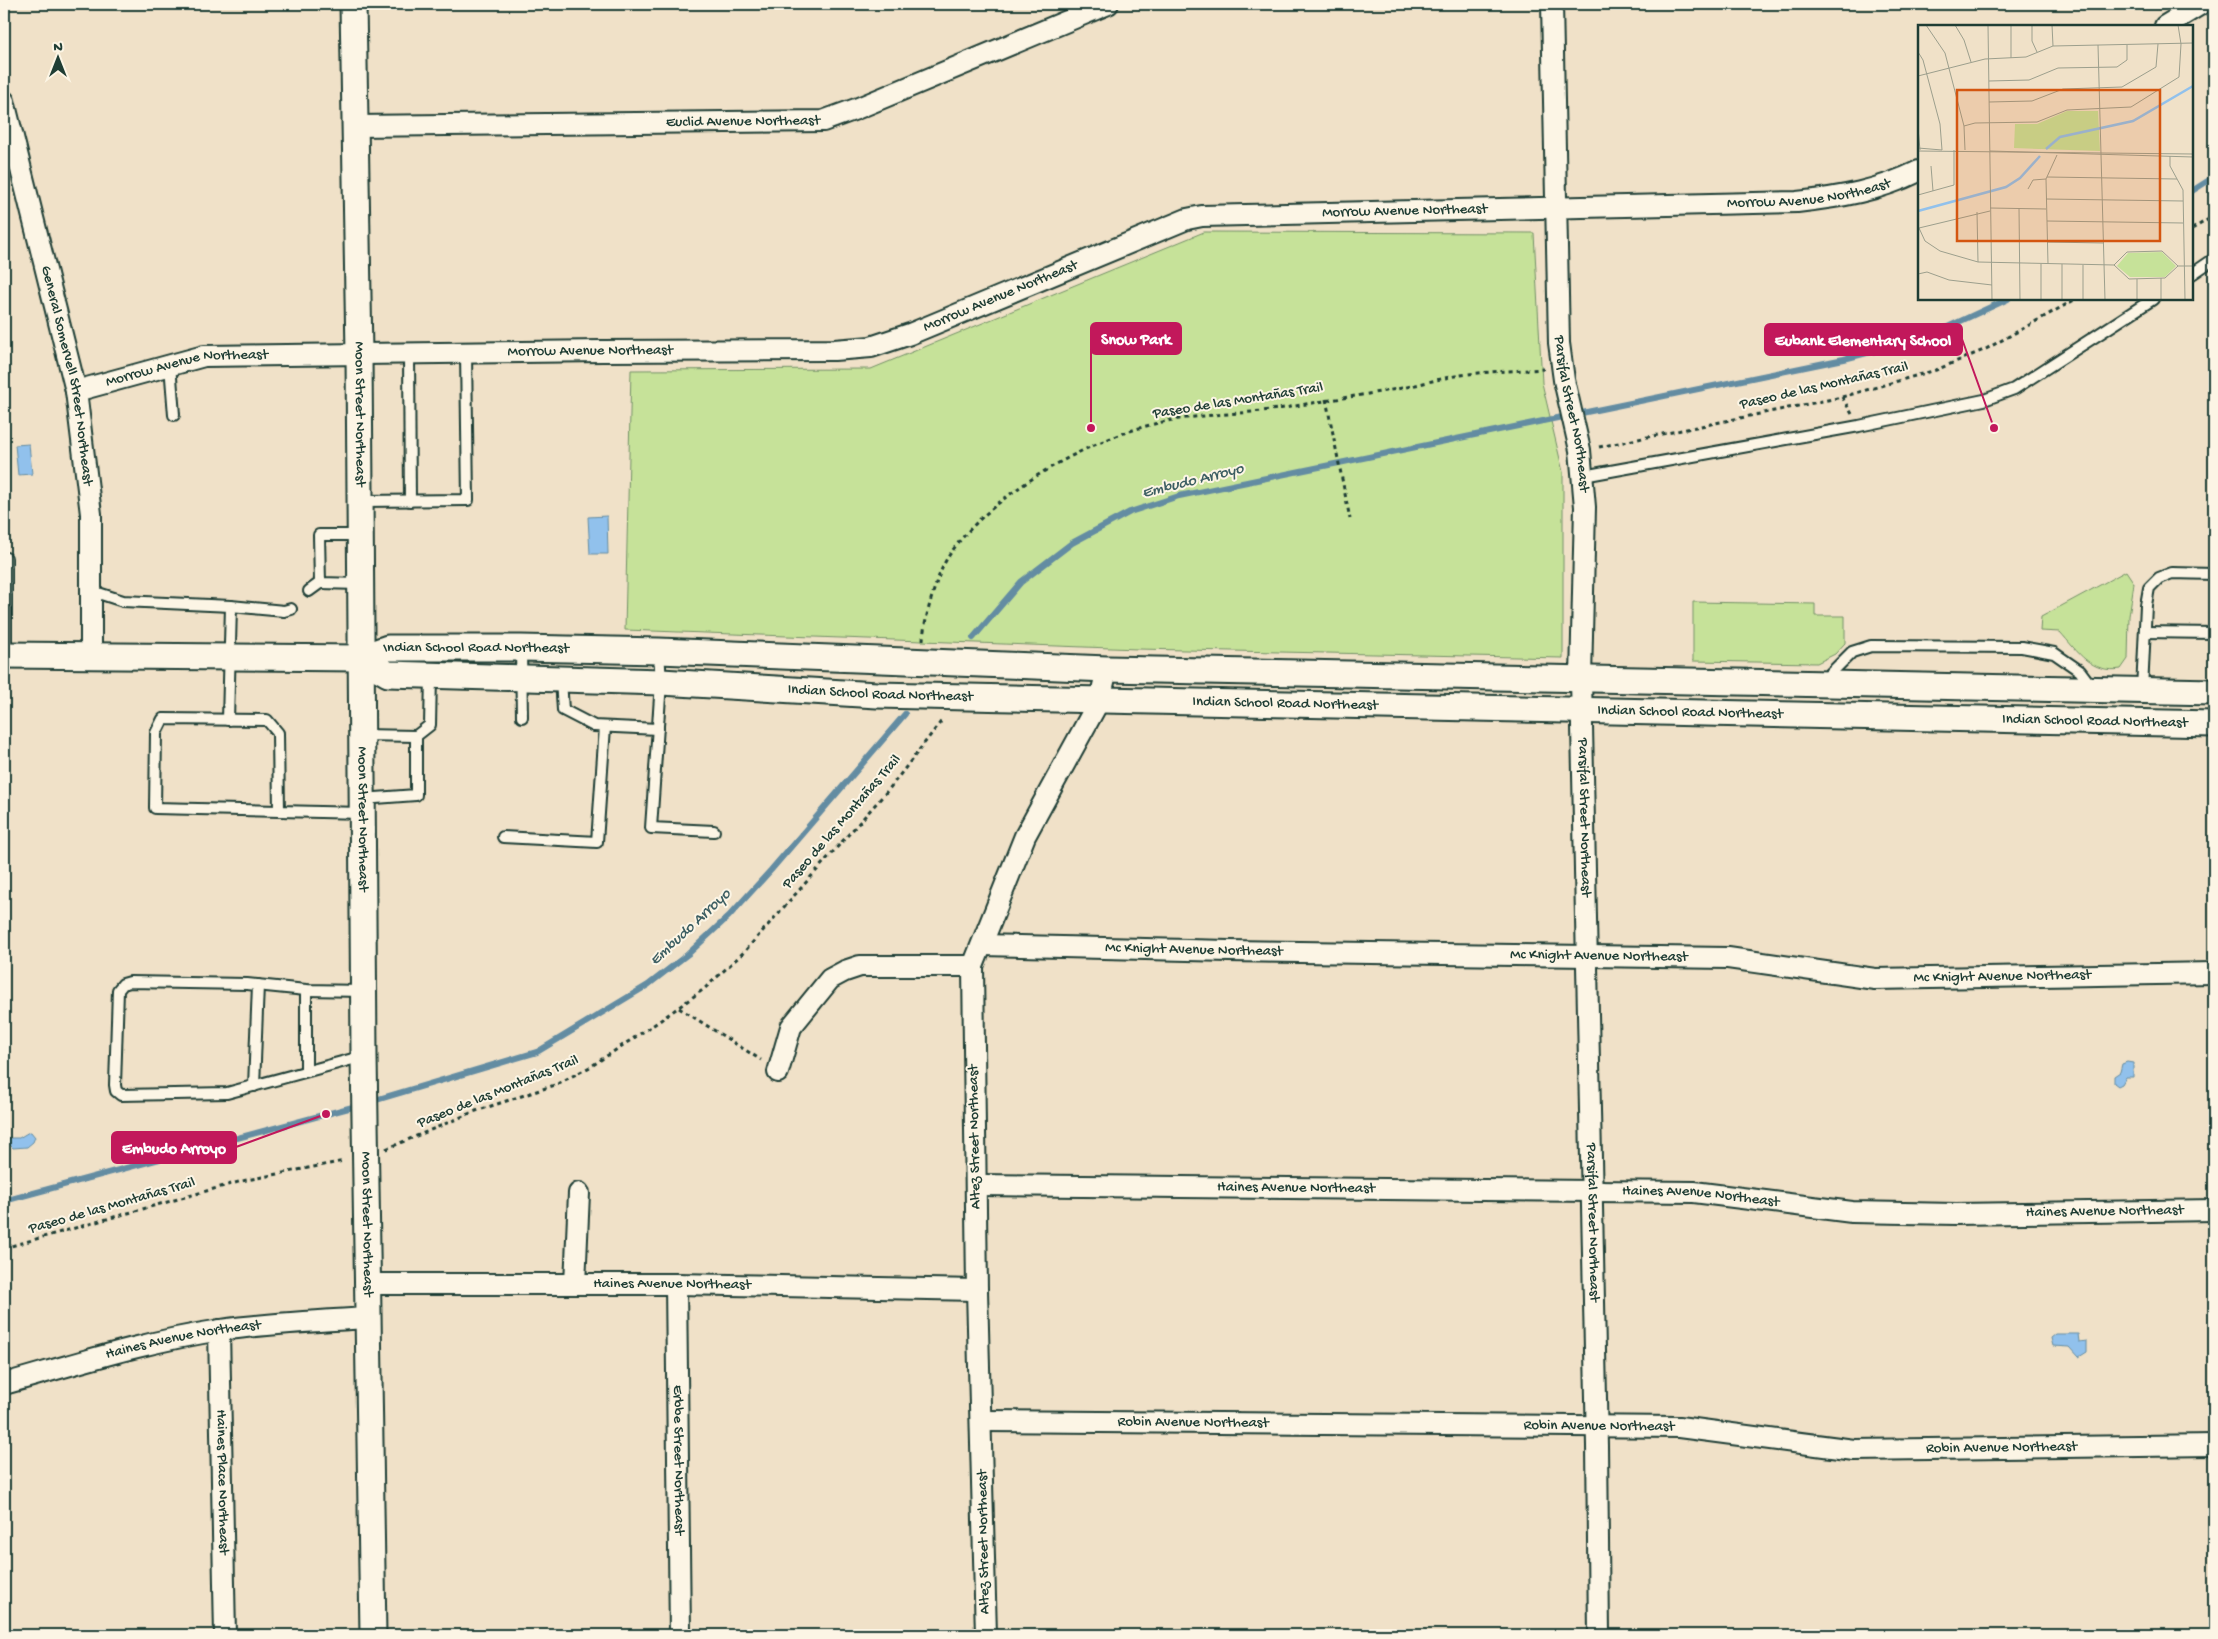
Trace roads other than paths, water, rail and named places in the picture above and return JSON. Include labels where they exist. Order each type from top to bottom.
[{"type":"street","name":"Moon Street Northeast","points":[[353,4],[359,354],[364,1066],[373,1635]]},
{"type":"street","name":"Euclid Avenue Northeast","points":[[354,126],[823,121],[1108,4]]},
{"type":"street","name":"Parsifal Street Northeast","points":[[1552,4],[1558,208],[1559,343],[1578,444],[1585,507],[1581,710],[1599,1635]]},
{"type":"street","points":[[2167,25],[2202,4]]},
{"type":"street","name":"General Somervell Street Northeast","points":[[4,101],[76,391],[91,514],[91,656]]},
{"type":"street","name":"Morrow Avenue Northeast","points":[[76,391],[204,356],[466,352],[834,350],[872,346],[910,334],[1187,219],[1202,216],[1797,202],[1847,196],[1900,180],[1918,171]]},
{"type":"street","name":"Indian School Road Northeast","points":[[5,655],[360,658],[388,648],[521,648],[659,651],[1107,669],[2214,692]]},
{"type":"street","name":"Indian School Road Northeast","points":[[360,658],[388,674],[661,682],[878,695],[2214,724]]},
{"type":"street","name":"Altez Street Northeast","points":[[986,1635],[977,1290],[973,966],[1025,836],[1100,699],[1107,669]]},
{"type":"street","name":"Mc Knight Avenue Northeast","points":[[983,945],[1728,958],[1875,979],[2214,972]]},
{"type":"street","points":[[778,1072],[791,1027],[830,979],[860,966],[973,966]]},
{"type":"street","name":"Haines Avenue Northeast","points":[[976,1185],[1694,1192],[1852,1212],[1956,1214],[2214,1210]]},
{"type":"street","points":[[575,1284],[579,1193]]},
{"type":"street","name":"Haines Avenue Northeast","points":[[367,1284],[676,1284],[977,1290]]},
{"type":"street","name":"Erbbe Street Northeast","points":[[676,1284],[680,1635]]},
{"type":"street","name":"Haines Avenue Northeast","points":[[4,1384],[129,1349],[219,1330],[297,1321],[368,1318]]},
{"type":"street","name":"Haines Place Northeast","points":[[219,1330],[225,1635]]},
{"type":"street","name":"Robin Avenue Northeast","points":[[981,1421],[1679,1427],[1854,1450],[2214,1445]]},
{"type":"lane","points":[[2193,273],[2214,259]]},
{"type":"lane","points":[[1583,476],[1859,426],[1984,400],[2014,389],[2151,300]]},
{"type":"lane","points":[[360,501],[468,500],[466,352]]},
{"type":"lane","points":[[409,353],[410,501]]},
{"type":"lane","points":[[170,365],[174,415]]},
{"type":"lane","points":[[320,583],[319,535],[360,535]]},
{"type":"lane","points":[[5,655],[6,558]]},
{"type":"lane","points":[[2142,690],[2149,588],[2159,578],[2172,573],[2214,574]]},
{"type":"lane","points":[[309,591],[320,583],[360,584]]},
{"type":"lane","points":[[92,591],[123,601],[231,606],[284,611],[291,609]]},
{"type":"lane","points":[[228,720],[231,606]]},
{"type":"lane","points":[[2145,632],[2214,633]]},
{"type":"lane","points":[[1820,683],[1852,652],[1871,646],[2022,647],[2054,653],[2080,671],[2094,689]]},
{"type":"lane","points":[[521,648],[522,716]]},
{"type":"lane","points":[[659,651],[661,682],[652,828],[714,831]]},
{"type":"lane","points":[[361,735],[416,736],[430,725],[431,676]]},
{"type":"lane","points":[[561,680],[563,710],[594,726],[658,730]]},
{"type":"lane","points":[[279,810],[278,733],[267,720],[163,718],[156,734],[155,808],[279,810],[362,806],[416,795],[416,736]]},
{"type":"lane","points":[[503,837],[597,842],[605,726]]},
{"type":"lane","points":[[364,990],[306,990],[258,985],[130,982],[123,984],[118,990],[116,1014],[115,1084],[118,1094],[221,1094],[306,1071],[364,1066]]},
{"type":"lane","points":[[254,1086],[258,985]]},
{"type":"lane","points":[[306,990],[306,1071]]},
{"type":"water","points":[[29,444],[32,474],[18,475],[15,445]]},
{"type":"water","points":[[607,516],[608,554],[590,554],[588,517]]},
{"type":"water","points":[[2127,1062],[2133,1063],[2133,1077],[2126,1077],[2122,1084],[2118,1086],[2114,1083],[2114,1076],[2120,1072],[2122,1064]]},
{"type":"water","points":[[29,1132],[35,1137],[33,1142],[27,1147],[13,1148],[8,1143],[9,1138],[19,1138]]},
{"type":"water","points":[[2056,1334],[2078,1334],[2079,1342],[2087,1341],[2087,1352],[2079,1357],[2070,1347],[2053,1346],[2051,1338]]},
{"type":"waterway","points":[[2193,190],[2214,177]]},
{"type":"waterway","points":[[973,638],[1021,582],[1072,543],[1130,512],[1179,496],[1844,359],[1924,338],[2006,300]]},
{"type":"waterway","name":"Embudo Arroyo","points":[[369,1102],[537,1052],[648,985],[688,954],[729,916],[905,714]]},
{"type":"waterway","name":"Embudo Arroyo","points":[[4,1201],[360,1105]]},
{"type":"place","name":"Snow Park","points":[[1091,428]]},
{"type":"place","name":"Eubank Elementary School","points":[[1994,428]]},
{"type":"place","name":"Embudo Arroyo","points":[[326,1114]]}]
